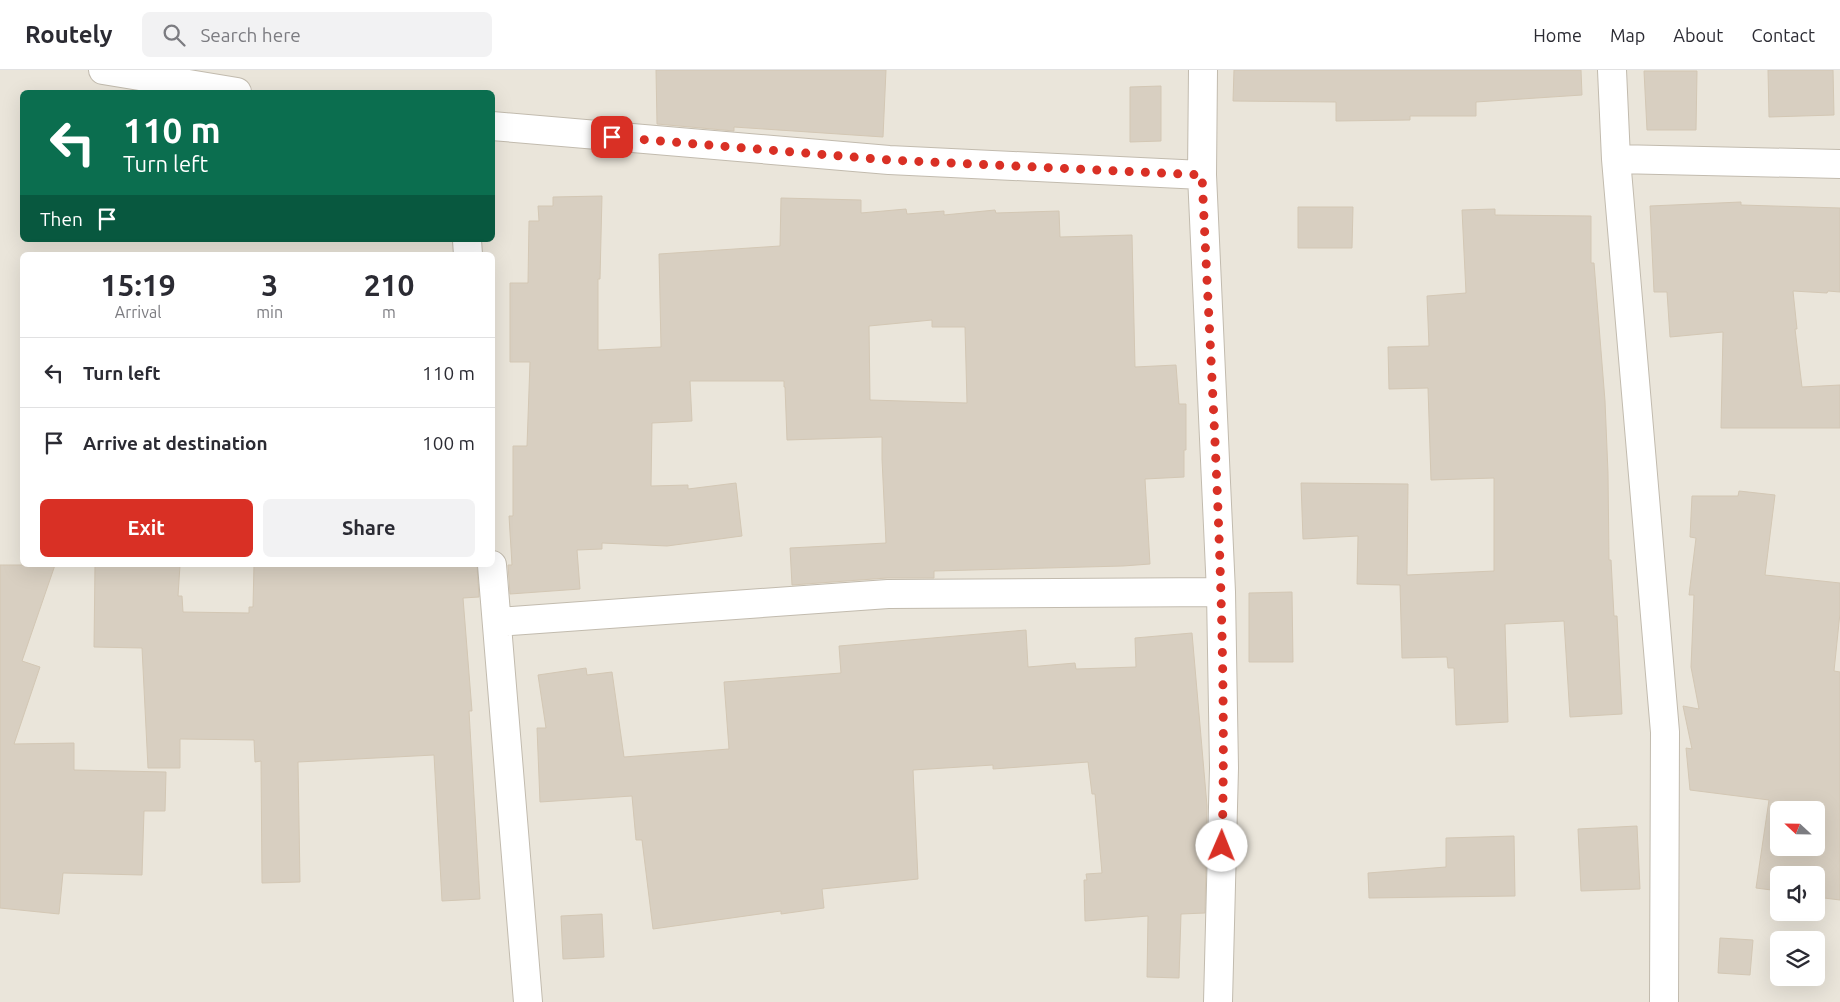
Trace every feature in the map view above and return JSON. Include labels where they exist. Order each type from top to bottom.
[{"type":"street","points":[[103,70],[225,90]]},
{"type":"street","points":[[1203,70],[1202,175],[1221,592],[1224,768],[1218,1002]]},
{"type":"street","points":[[1612,70],[1616,159],[1665,732],[1664,1002]]},
{"type":"street","points":[[495,126],[889,160],[1202,175]]},
{"type":"street","points":[[1616,159],[1840,164]]},
{"type":"street","points":[[492,567],[528,1002]]},
{"type":"street","points":[[497,622],[888,594],[1221,592]]},
{"type":"shaded area","points":[[0,70],[1840,70],[1840,1002],[0,1002]]},
{"type":"building","points":[[656,70],[886,70],[883,137],[734,127],[734,131],[657,124]]},
{"type":"building","points":[[1234,70],[1581,70],[1582,95],[1476,102],[1476,116],[1410,116],[1410,120],[1336,121],[1336,102],[1233,101]]},
{"type":"building","points":[[1768,70],[1833,70],[1834,115],[1769,117]]},
{"type":"building","points":[[1644,71],[1697,71],[1696,130],[1647,130]]},
{"type":"building","points":[[1161,86],[1161,141],[1130,142],[1130,87]]},
{"type":"building","points":[[602,196],[600,279],[598,279],[598,350],[661,347],[659,254],[780,246],[781,198],[861,200],[861,213],[906,209],[907,214],[944,211],[944,215],[995,210],[996,213],[1059,211],[1060,237],[1132,235],[1135,367],[1176,365],[1179,404],[1186,404],[1184,477],[1145,479],[1150,564],[934,571],[934,578],[887,578],[792,585],[790,548],[886,543],[882,437],[787,440],[784,381],[690,381],[692,421],[652,423],[651,486],[688,485],[688,489],[736,483],[742,536],[667,546],[602,543],[602,549],[577,550],[580,589],[510,594],[508,565],[512,565],[509,516],[513,516],[513,446],[527,446],[530,362],[510,362],[510,283],[528,283],[529,221],[539,221],[538,206],[553,206],[553,197]],"holes":[[[932,320],[932,327],[965,327],[967,403],[870,400],[869,326]]]},
{"type":"building","points":[[1741,202],[1741,205],[1840,208],[1840,292],[1793,291],[1797,329],[1795,329],[1802,387],[1840,385],[1840,428],[1721,428],[1723,332],[1670,337],[1667,292],[1654,292],[1650,206]]},
{"type":"building","points":[[1298,207],[1353,207],[1352,248],[1298,248]]},
{"type":"building","points":[[1495,209],[1495,215],[1591,216],[1591,263],[1594,263],[1605,401],[1609,560],[1611,560],[1614,616],[1617,616],[1622,714],[1570,717],[1564,621],[1505,624],[1508,722],[1456,725],[1454,668],[1448,668],[1447,657],[1402,658],[1400,585],[1357,584],[1358,536],[1303,539],[1301,483],[1408,484],[1407,575],[1494,571],[1494,478],[1431,480],[1428,388],[1389,389],[1388,347],[1429,346],[1427,296],[1466,293],[1462,210]]},
{"type":"building","points":[[1739,491],[1775,495],[1765,575],[1840,583],[1840,613],[1834,671],[1840,672],[1840,900],[1825,898],[1825,866],[1770,866],[1770,890],[1756,888],[1769,800],[1690,790],[1686,748],[1692,749],[1683,706],[1699,709],[1691,667],[1694,595],[1689,595],[1696,538],[1690,537],[1692,496],[1738,496]]},
{"type":"building","points":[[0,565],[54,567],[22,661],[40,667],[14,744],[74,743],[74,770],[166,772],[165,811],[144,811],[142,875],[63,873],[59,914],[0,908]]},
{"type":"building","points":[[95,567],[180,567],[178,596],[182,596],[183,612],[249,613],[249,607],[253,607],[254,567],[477,567],[479,597],[463,598],[472,711],[469,711],[480,899],[442,901],[434,755],[298,762],[300,882],[262,883],[261,761],[255,762],[254,740],[180,739],[180,768],[148,768],[142,648],[94,647]]},
{"type":"building","points":[[1292,592],[1293,662],[1249,662],[1249,593]]},
{"type":"building","points":[[1026,630],[1028,667],[1075,663],[1076,669],[1136,667],[1135,638],[1192,633],[1207,806],[1205,913],[1181,914],[1179,978],[1147,977],[1148,916],[1085,921],[1084,880],[1087,880],[1086,874],[1102,873],[1095,794],[1092,794],[1088,762],[993,769],[993,765],[913,770],[918,879],[822,889],[824,908],[781,914],[781,911],[653,929],[642,840],[636,840],[632,796],[540,802],[537,728],[546,728],[538,675],[586,668],[587,675],[612,672],[624,757],[729,749],[724,682],[841,673],[839,646]]},
{"type":"building","points":[[1637,826],[1640,889],[1581,891],[1578,829]]},
{"type":"building","points":[[1514,836],[1515,896],[1369,898],[1368,873],[1446,867],[1446,838]]},
{"type":"building","points":[[602,914],[604,957],[563,959],[561,916]]},
{"type":"building","points":[[1720,938],[1753,940],[1750,975],[1718,973]]},
{"type":"route","points":[[612,137],[889,160],[1202,175],[1221,592],[1224,768],[1222,846]]}]
